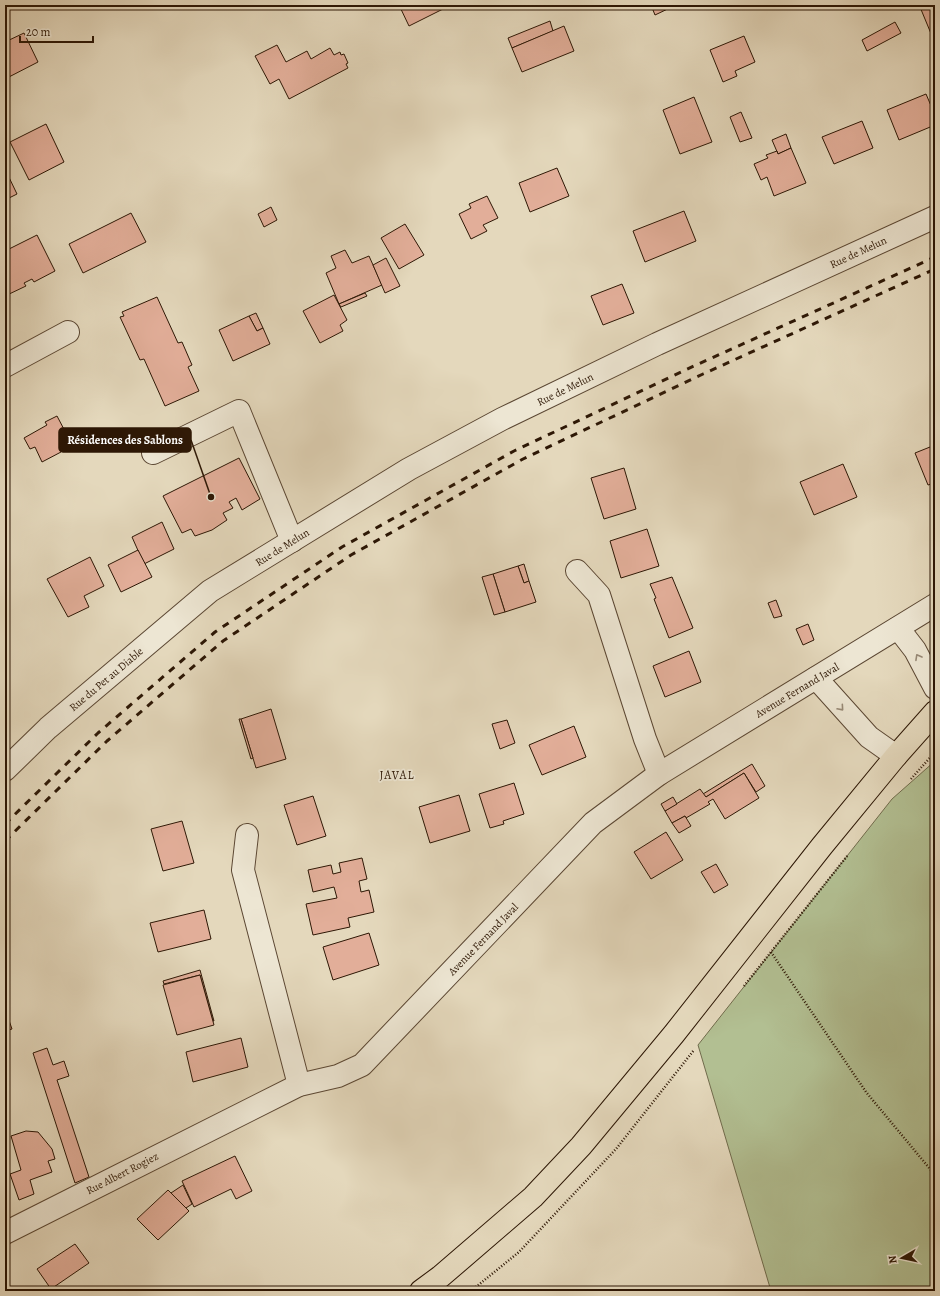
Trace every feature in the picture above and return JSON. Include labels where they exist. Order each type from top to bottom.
[{"type":"main road","points":[[421,1291],[440,1277],[533,1197],[581,1146],[674,1034],[822,846],[896,756],[935,712]]},
{"type":"street","name":"Rue de Melun","points":[[210,591],[410,469],[502,419],[657,344],[935,217]]},
{"type":"street","points":[[5,366],[68,332]]},
{"type":"street","points":[[153,452],[239,411],[292,540]]},
{"type":"street","points":[[577,571],[599,596],[645,739],[659,774]]},
{"type":"street","name":"Rue du Pet au Diable","points":[[5,770],[48,728],[210,591]]},
{"type":"street","name":"Avenue Fernand Javal","points":[[240,1113],[299,1085],[338,1076],[362,1065],[593,823],[659,774],[935,605]]},
{"type":"street","points":[[898,628],[915,650],[935,688]]},
{"type":"street","points":[[816,678],[869,738],[896,756]]},
{"type":"street","points":[[247,835],[243,870],[299,1085]]},
{"type":"street","name":"Rue Albert Rogiez","points":[[5,1233],[240,1113]]},
{"type":"path","points":[[771,952],[866,1092],[935,1175]]},
{"type":"green space","points":[[935,761],[935,1291],[771,1291],[698,1045],[892,799]]},
{"type":"building","points":[[399,5],[451,5],[409,26]]},
{"type":"building","points":[[651,5],[676,5],[655,15]]},
{"type":"building","points":[[935,5],[935,35],[932,36],[920,7]]},
{"type":"building","points":[[550,21],[553,31],[512,48],[508,38]]},
{"type":"building","points":[[895,22],[901,33],[867,51],[862,40]]},
{"type":"building","points":[[564,26],[574,51],[522,72],[512,48]]},
{"type":"building","points":[[24,33],[38,62],[5,79],[5,42]]},
{"type":"building","points":[[744,36],[755,62],[735,71],[737,76],[723,82],[710,50]]},
{"type":"building","points":[[277,45],[286,62],[307,51],[311,59],[330,48],[334,55],[340,52],[341,55],[344,54],[348,63],[346,64],[348,68],[289,99],[279,79],[270,84],[255,56]]},
{"type":"building","points":[[926,94],[935,115],[935,125],[899,140],[887,110]]},
{"type":"building","points":[[694,97],[712,142],[680,154],[663,110]]},
{"type":"building","points":[[741,112],[752,138],[740,142],[730,117]]},
{"type":"building","points":[[862,121],[873,148],[834,164],[822,137]]},
{"type":"building","points":[[46,124],[64,162],[29,180],[10,142]]},
{"type":"building","points":[[786,134],[791,148],[778,154],[772,140]]},
{"type":"building","points":[[791,148],[806,183],[774,196],[767,177],[761,180],[754,164],[768,158],[766,155],[777,151],[778,154]]},
{"type":"building","points":[[557,168],[569,196],[530,212],[519,183]]},
{"type":"building","points":[[5,169],[17,194],[5,200]]},
{"type":"building","points":[[487,196],[498,218],[483,225],[487,231],[471,239],[459,214],[471,208],[469,204]]},
{"type":"building","points":[[271,207],[277,220],[264,227],[258,214]]},
{"type":"building","points":[[684,211],[696,241],[645,262],[633,231]]},
{"type":"building","points":[[131,213],[146,242],[83,273],[69,244]]},
{"type":"building","points":[[405,224],[424,255],[399,269],[381,238]]},
{"type":"building","points":[[37,235],[55,271],[34,282],[32,279],[24,283],[26,286],[5,296],[5,251]]},
{"type":"building","points":[[345,250],[352,263],[369,256],[382,285],[339,304],[326,273],[336,268],[331,256]]},
{"type":"building","points":[[386,258],[400,286],[385,293],[373,265]]},
{"type":"building","points":[[622,284],[634,313],[603,325],[591,296]]},
{"type":"building","points":[[365,293],[367,296],[341,307],[339,304]]},
{"type":"building","points":[[334,295],[347,320],[340,325],[343,331],[320,343],[303,311]]},
{"type":"building","points":[[157,297],[178,343],[182,342],[192,365],[188,367],[199,391],[165,406],[144,359],[140,360],[120,317],[124,316],[122,312]]},
{"type":"building","points":[[256,313],[263,328],[257,331],[249,316]]},
{"type":"building","points":[[249,316],[257,331],[263,328],[270,344],[233,361],[219,330]]},
{"type":"building","points":[[57,416],[67,435],[61,452],[42,462],[35,447],[30,449],[24,438],[47,425],[45,422]]},
{"type":"building","points":[[935,445],[935,483],[928,485],[915,453]]},
{"type":"building","points":[[239,458],[260,499],[242,510],[236,498],[229,502],[233,508],[223,513],[227,520],[212,530],[195,536],[191,529],[182,533],[163,496]]},
{"type":"building","points":[[843,464],[857,497],[814,515],[800,482]]},
{"type":"building","points":[[624,468],[636,509],[604,519],[591,478]]},
{"type":"building","points":[[162,522],[174,549],[144,564],[132,537]]},
{"type":"building","points":[[647,529],[659,566],[621,578],[610,541]]},
{"type":"building","points":[[138,550],[152,577],[121,592],[108,565]]},
{"type":"building","points":[[90,557],[104,586],[84,596],[89,607],[68,617],[47,579]]},
{"type":"building","points":[[524,564],[529,581],[524,583],[518,566]]},
{"type":"building","points":[[518,566],[524,583],[529,581],[536,602],[505,612],[493,574]]},
{"type":"building","points":[[493,574],[505,612],[494,615],[482,577]]},
{"type":"building","points":[[672,577],[693,628],[669,638],[654,599],[656,598],[650,584]]},
{"type":"building","points":[[776,600],[782,616],[774,618],[768,603]]},
{"type":"building","points":[[808,624],[814,640],[803,645],[796,629]]},
{"type":"building","points":[[689,651],[701,682],[665,697],[653,666]]},
{"type":"building","points":[[271,709],[286,759],[256,768],[241,719]]},
{"type":"building","points":[[239,719],[241,719],[253,758],[251,759]]},
{"type":"building","points":[[507,720],[515,743],[500,749],[492,724]]},
{"type":"building","points":[[574,726],[586,757],[542,775],[529,745]]},
{"type":"building","points":[[752,764],[765,786],[756,792],[744,773],[706,797],[703,794]]},
{"type":"building","points":[[744,773],[759,798],[725,819],[713,799],[708,802],[710,804],[686,818],[685,816],[672,823],[665,811],[700,789],[706,797]]},
{"type":"building","points":[[514,783],[524,814],[503,821],[504,824],[490,828],[479,794]]},
{"type":"building","points":[[459,795],[470,831],[430,843],[419,807]]},
{"type":"building","points":[[313,796],[326,836],[297,845],[284,805]]},
{"type":"building","points":[[673,797],[677,804],[665,811],[661,804]]},
{"type":"building","points":[[685,816],[691,826],[679,833],[672,823]]},
{"type":"building","points":[[182,821],[194,863],[163,871],[151,829]]},
{"type":"building","points":[[666,832],[683,860],[651,879],[634,852]]},
{"type":"building","points":[[362,858],[367,879],[359,881],[361,892],[369,890],[374,912],[348,918],[350,927],[313,935],[306,904],[337,898],[334,887],[313,892],[308,870],[331,865],[333,874],[341,872],[339,863]]},
{"type":"building","points":[[716,864],[728,885],[714,893],[701,872]]},
{"type":"building","points":[[204,910],[211,939],[158,952],[150,923]]},
{"type":"building","points":[[369,933],[379,965],[333,980],[323,947]]},
{"type":"building","points":[[200,970],[214,1021],[200,975],[164,984],[163,981]]},
{"type":"building","points":[[200,975],[214,1025],[177,1035],[163,985]]},
{"type":"building","points":[[5,1009],[12,1029],[5,1031]]},
{"type":"building","points":[[241,1038],[248,1067],[193,1082],[186,1052]]},
{"type":"building","points":[[47,1048],[53,1065],[64,1061],[69,1076],[57,1080],[89,1177],[75,1183],[33,1053]]},
{"type":"building","points":[[26,1131],[38,1132],[52,1149],[55,1159],[48,1161],[52,1172],[30,1180],[34,1194],[19,1200],[10,1174],[21,1170],[11,1136]]},
{"type":"building","points":[[235,1156],[252,1191],[236,1199],[231,1189],[194,1207],[182,1181]]},
{"type":"building","points":[[183,1185],[192,1204],[186,1208],[171,1193]]},
{"type":"building","points":[[168,1190],[189,1211],[158,1240],[137,1219]]},
{"type":"building","points":[[75,1244],[89,1263],[51,1289],[37,1269]]},
{"type":"railway","points":[[5,824],[98,733],[215,632],[342,547],[514,451],[694,366],[935,257]]},
{"type":"railway","points":[[5,841],[107,741],[223,641],[351,555],[523,459],[703,374],[935,269]]},
{"type":"place","name":"Résidences des Sablons","points":[[211,497]]},
{"type":"district","name":"JAVAL","points":[[397,775]]}]
